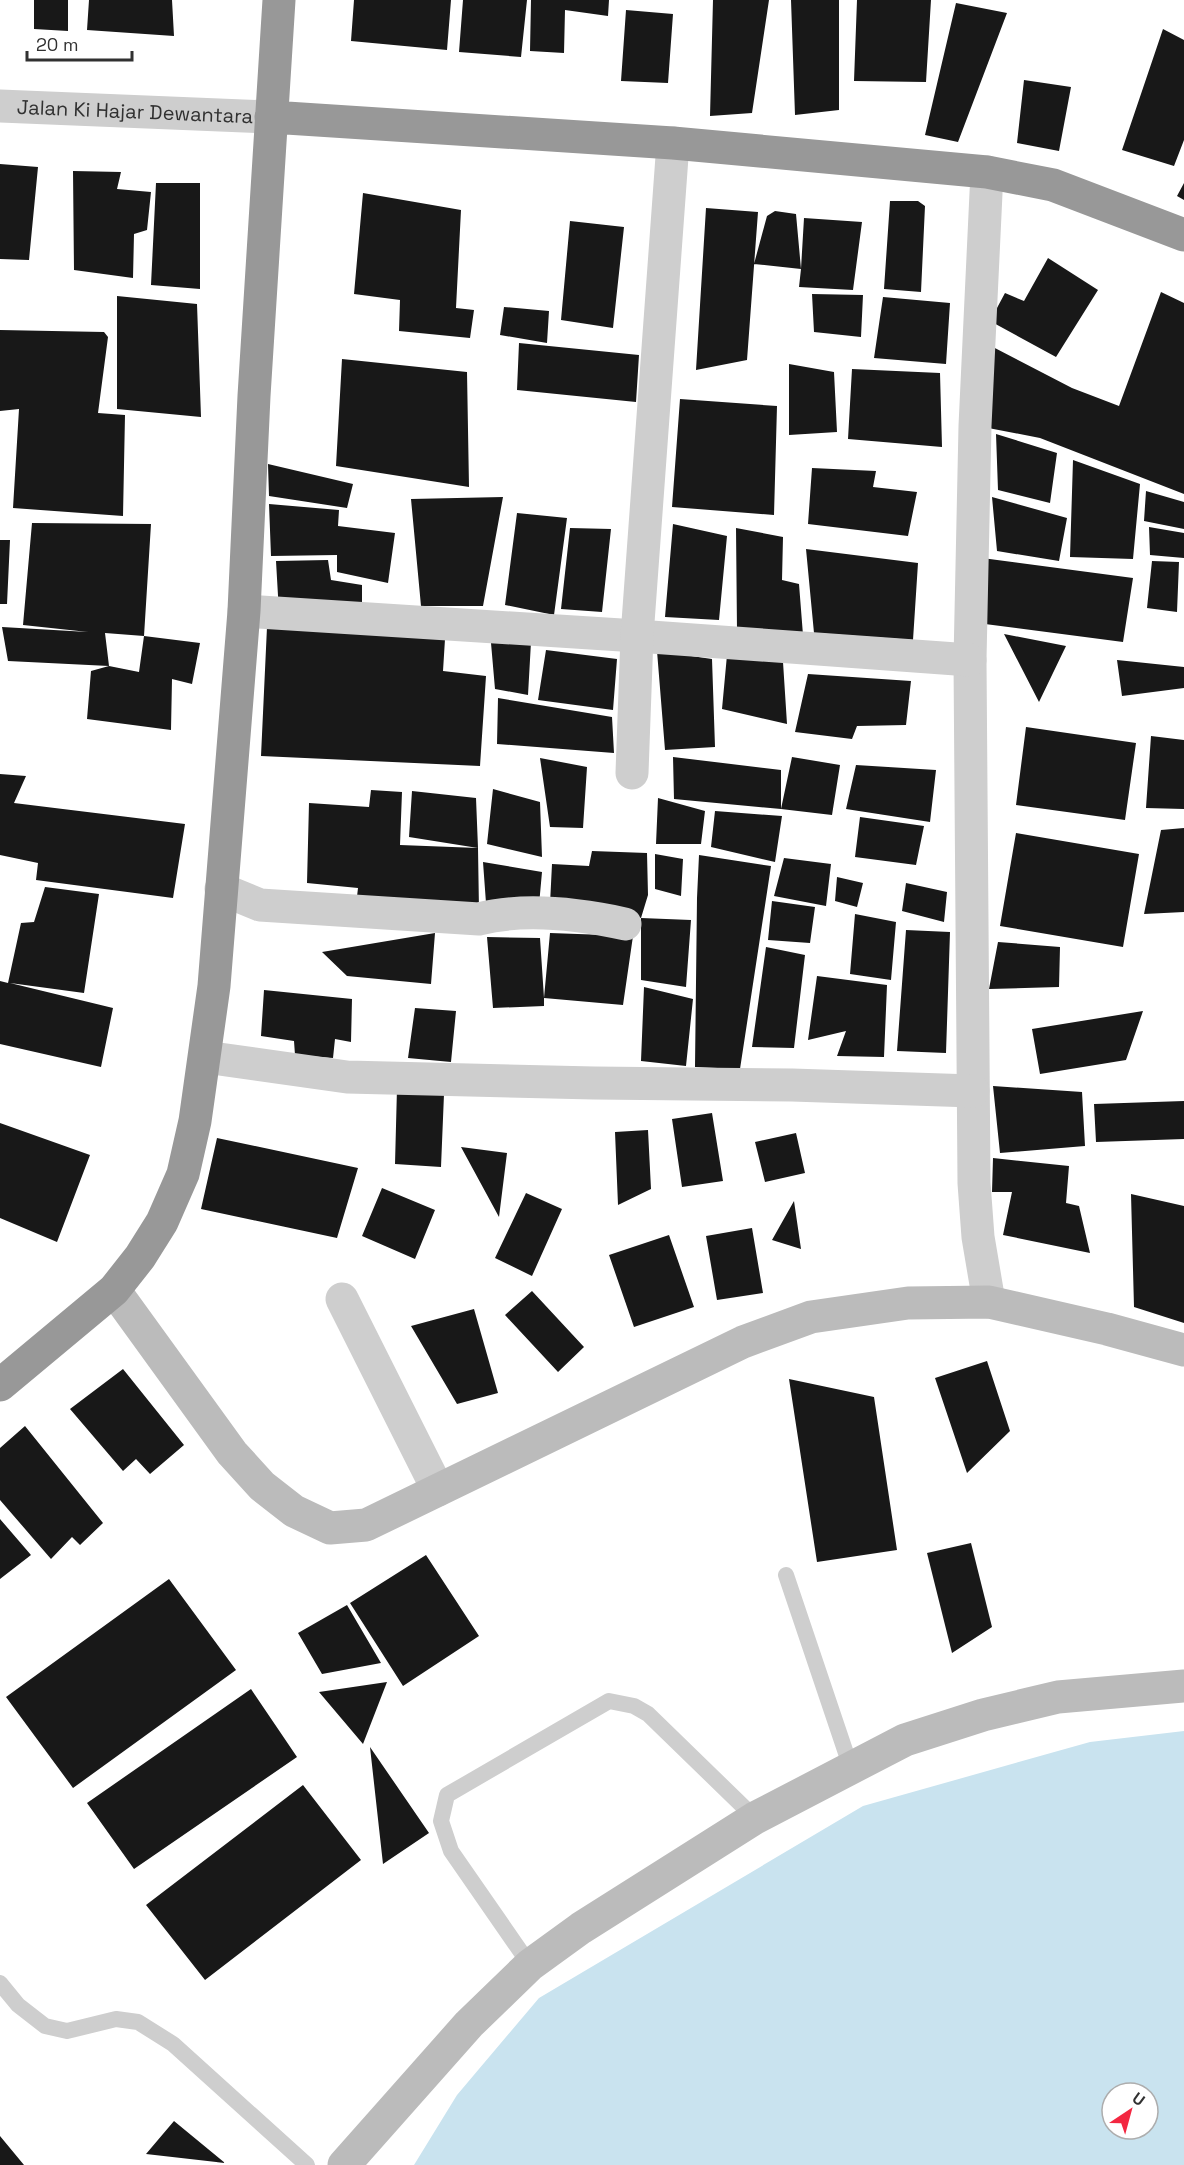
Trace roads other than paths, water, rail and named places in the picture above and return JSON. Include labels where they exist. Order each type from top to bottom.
[{"type":"highway","points":[[0,1385],[114,1290],[140,1257],[162,1222],[183,1174],[195,1121],[214,986],[244,611],[279,0]]},
{"type":"highway","points":[[271,117],[673,143],[987,172],[1053,185],[1184,235]]},
{"type":"street","name":"Jalan Ki Hajar Dewantara","points":[[0,106],[271,117]]},
{"type":"street","points":[[632,773],[637,636],[673,143]]},
{"type":"street","points":[[987,172],[975,426],[970,660],[974,1183],[978,1237],[989,1302]]},
{"type":"street","points":[[244,611],[970,660]]},
{"type":"street","points":[[221,889],[260,905],[479,919],[501,914],[584,915],[626,924]]},
{"type":"street","points":[[205,1057],[348,1077],[594,1083],[792,1084],[973,1091]]},
{"type":"street","points":[[114,1290],[232,1453],[262,1486],[294,1511],[330,1528],[366,1525],[743,1342],[811,1317],[908,1303],[989,1302],[1107,1329],[1184,1350]]},
{"type":"street","points":[[342,1299],[438,1490]]},
{"type":"street","points":[[344,2165],[469,2024],[530,1965],[581,1928],[755,1818],[906,1740],[982,1715],[1058,1697],[1184,1686]]},
{"type":"lane","points":[[786,1575],[851,1768]]},
{"type":"lane","points":[[530,1965],[451,1851],[441,1821],[447,1795],[609,1701],[633,1706],[648,1714],[755,1818]]},
{"type":"lane","points":[[0,1983],[18,2005],[45,2026],[67,2031],[116,2019],[138,2022],[173,2044],[307,2165]]},
{"type":"water","points":[[1184,1731],[1184,2165],[414,2165],[457,2095],[539,1998],[863,1806],[1090,1742]]}]
